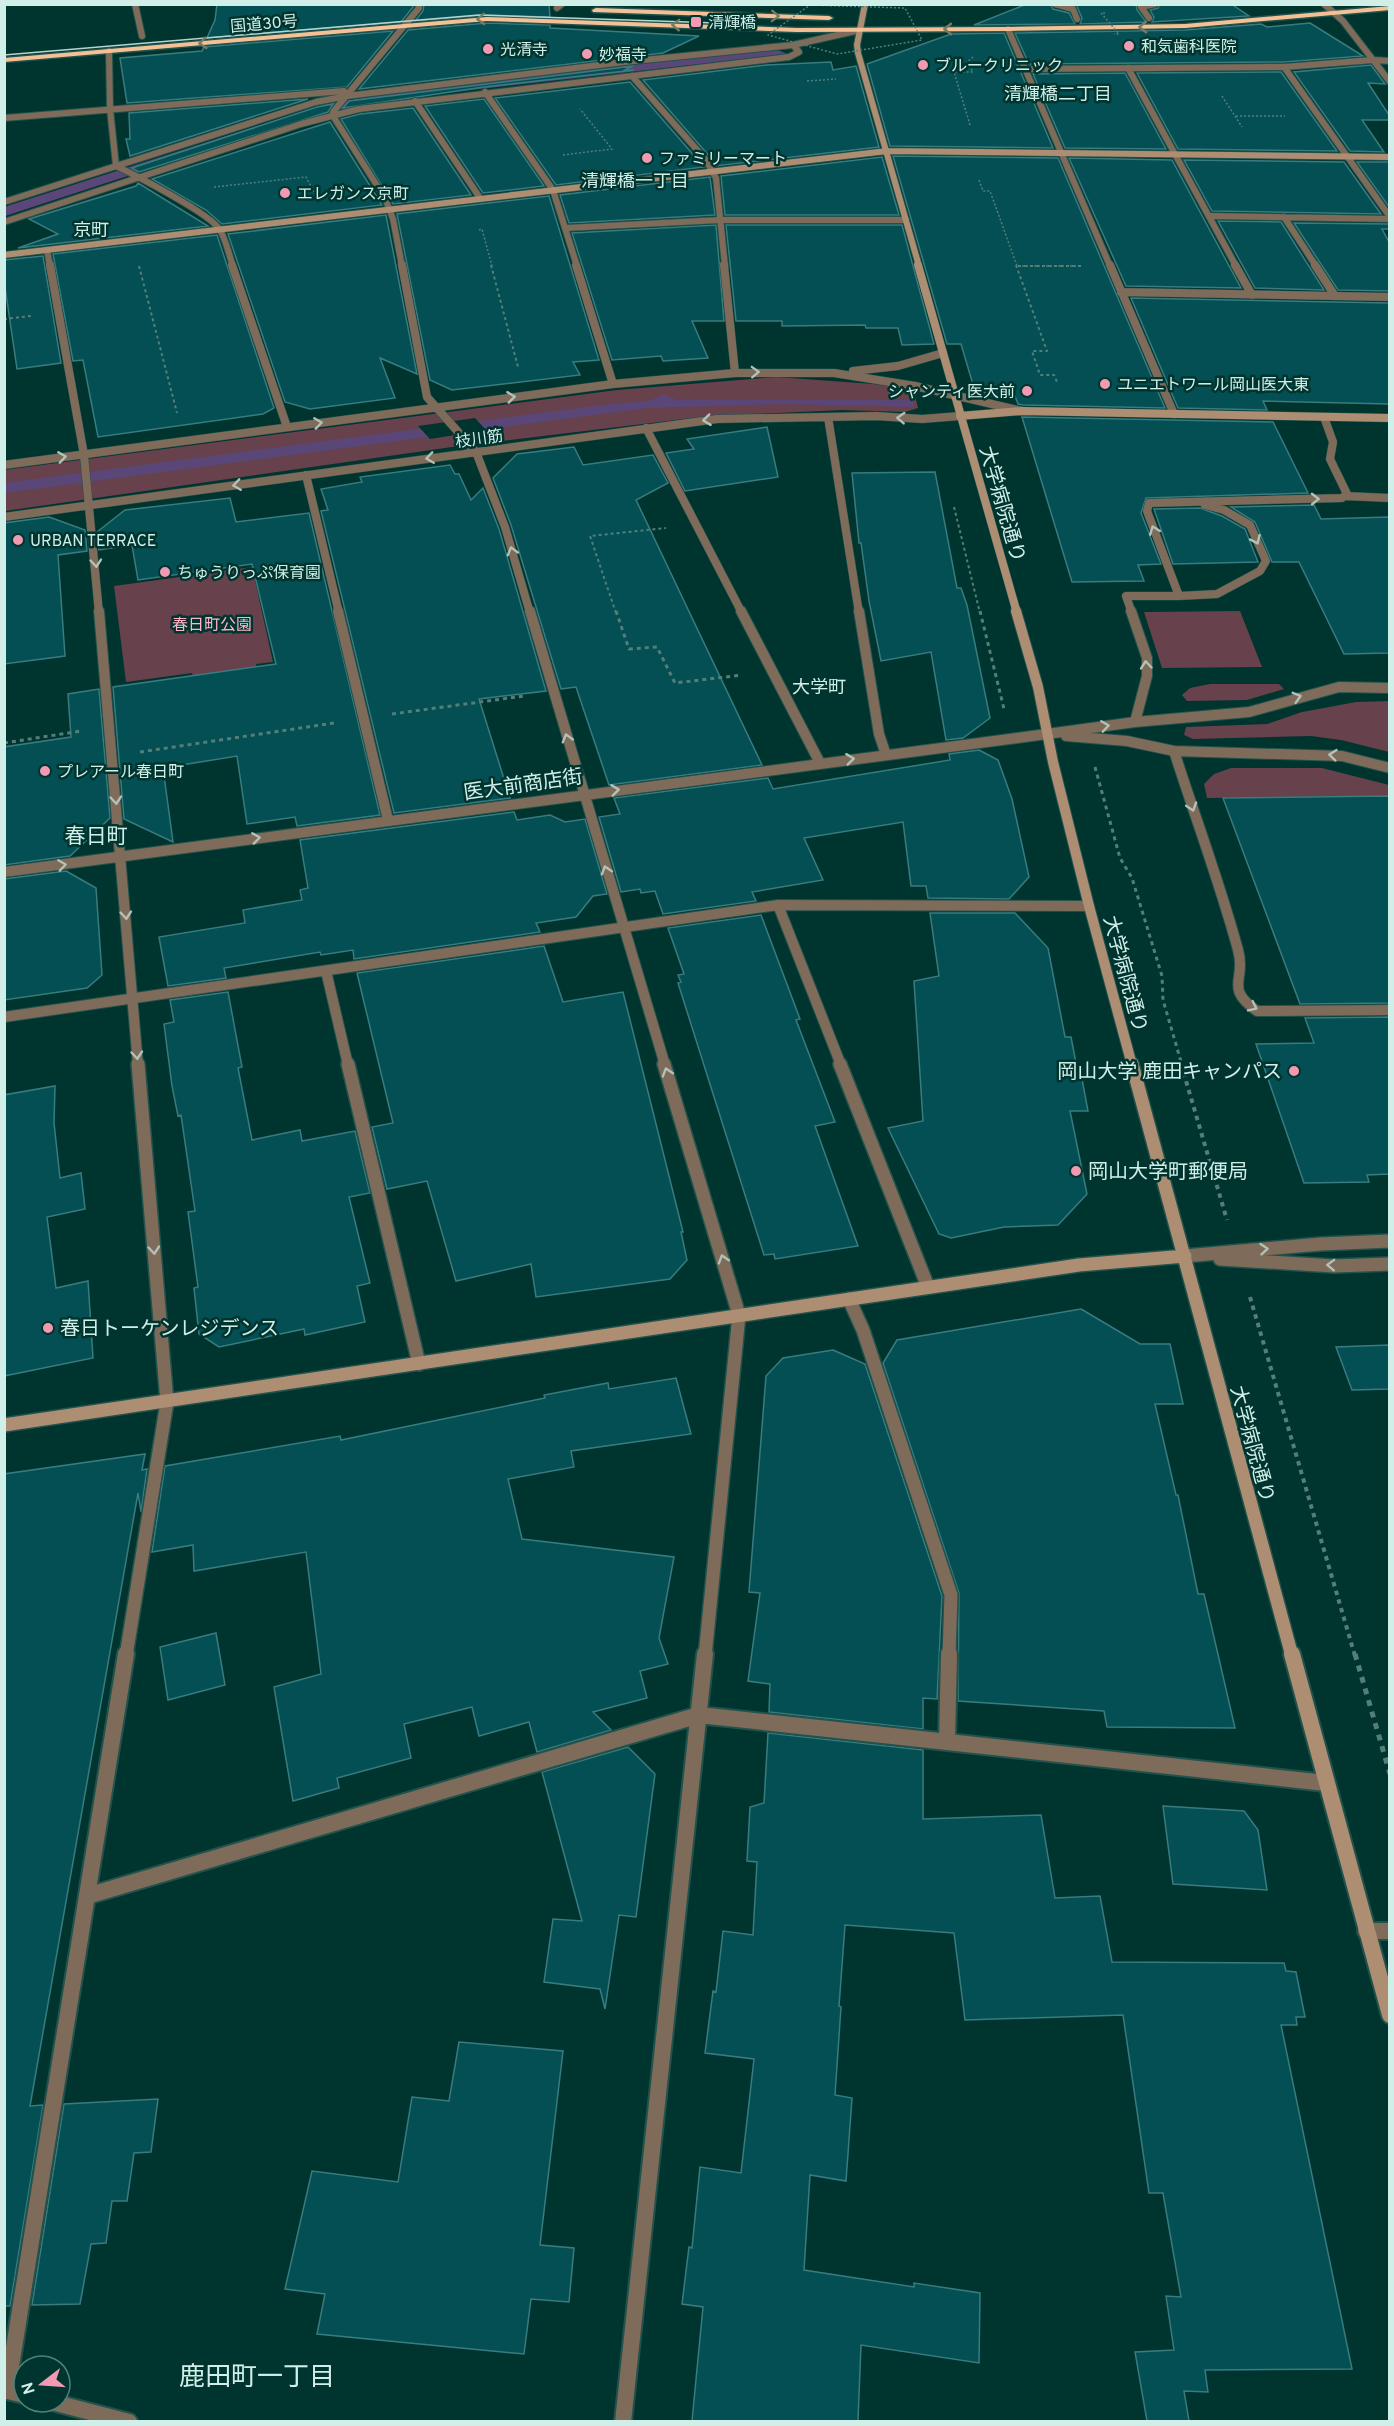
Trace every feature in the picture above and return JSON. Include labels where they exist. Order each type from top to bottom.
[{"type":"highway","points":[[886,20],[1149,18],[1340,4]]},
{"type":"highway","points":[[548,8],[563,7]]},
{"type":"highway","points":[[405,13],[417,8],[427,11]]},
{"type":"highway","name":"国道30号","points":[[4,60],[406,25],[506,19],[796,30],[1008,29],[1185,26],[1389,8]]},
{"type":"highway","points":[[592,9],[840,19]]},
{"type":"highway","points":[[851,19],[874,20]]},
{"type":"highway","points":[[131,37],[154,35]]},
{"type":"street","points":[[135,4],[142,36]]},
{"type":"street","name":"大学病院通り","points":[[866,4],[857,45],[858,53],[1038,687],[1047,734],[1089,906],[1389,2015]]},
{"type":"street","points":[[1055,4],[1073,9],[1077,19]]},
{"type":"street","points":[[1149,18],[1141,7],[1155,4]]},
{"type":"street","points":[[1325,5],[1335,13],[1389,82]]},
{"type":"street","points":[[333,114],[406,25],[417,8]]},
{"type":"street","points":[[1008,29],[1174,414]]},
{"type":"street","points":[[4,202],[316,102],[346,96],[624,62],[793,45],[860,30]]},
{"type":"street","points":[[4,222],[138,176],[333,114],[485,92],[789,57],[799,52],[793,45]]},
{"type":"street","points":[[109,51],[110,109],[116,167]]},
{"type":"street","points":[[1025,69],[1284,68],[1373,60],[1389,61]]},
{"type":"street","points":[[1128,68],[1252,295]]},
{"type":"street","points":[[1284,68],[1389,218]]},
{"type":"street","points":[[632,76],[713,171],[735,373]]},
{"type":"street","points":[[485,92],[553,190],[567,228],[613,384]]},
{"type":"street","points":[[4,118],[275,95],[346,96]]},
{"type":"street","points":[[415,101],[480,198]]},
{"type":"street","points":[[333,114],[390,209],[427,397],[476,452],[505,527],[739,1315],[699,1715],[622,2421]]},
{"type":"street","points":[[4,255],[887,151],[1389,157]]},
{"type":"street","points":[[116,167],[138,176],[207,218],[220,229],[287,427]]},
{"type":"street","points":[[1209,216],[1389,218]]},
{"type":"street","points":[[1284,217],[1335,296]]},
{"type":"street","points":[[567,228],[720,220],[906,220]]},
{"type":"street","points":[[18,2354],[87,1896],[167,1402],[90,505],[84,454],[47,250]]},
{"type":"street","points":[[1121,292],[1389,297]]},
{"type":"street","points":[[834,374],[898,366],[943,353]]},
{"type":"street","points":[[4,465],[613,384],[735,373],[834,374],[899,383],[1022,411]]},
{"type":"street","points":[[960,416],[1022,411],[1389,418]]},
{"type":"street","name":"枝川筋","points":[[4,517],[717,419],[828,417],[922,419],[960,416]]},
{"type":"street","points":[[828,417],[879,734],[886,755]]},
{"type":"street","points":[[1324,417],[1333,442],[1330,459],[1347,494],[1345,496]]},
{"type":"street","points":[[646,428],[820,763]]},
{"type":"street","points":[[306,475],[388,820]]},
{"type":"street","points":[[1179,596],[1147,511],[1149,503],[1342,498],[1345,496],[1389,498]]},
{"type":"street","points":[[1135,722],[1147,676],[1147,658],[1126,596],[1217,594],[1260,571],[1266,561],[1250,525],[1224,510],[1192,501]]},
{"type":"street","points":[[1047,734],[1135,722],[1249,712],[1339,687],[1389,688]]},
{"type":"street","points":[[1047,734],[1127,741],[1174,751],[1342,756],[1389,768]]},
{"type":"street","name":"医大前商店街","points":[[4,872],[1047,734]]},
{"type":"street","points":[[1174,751],[1235,939],[1240,961],[1236,989],[1244,1002],[1257,1011],[1389,1010]]},
{"type":"street","points":[[4,1017],[778,905],[1089,906]]},
{"type":"street","points":[[778,905],[927,1287]]},
{"type":"street","points":[[326,971],[419,1364]]},
{"type":"street","points":[[4,1425],[1079,1265],[1321,1244],[1389,1241]]},
{"type":"street","points":[[1185,1256],[1334,1266],[1389,1264]]},
{"type":"street","points":[[849,1299],[863,1330],[951,1595],[947,1742]]},
{"type":"street","points":[[87,1896],[699,1715],[1326,1783]]},
{"type":"street","points":[[1366,1931],[1389,1931]]},
{"type":"street","points":[[72,2407],[129,2421]]},
{"type":"path","points":[[810,5],[905,8],[922,40],[837,54],[768,35],[810,5]]},
{"type":"path","points":[[1105,13],[1101,13],[1119,34],[1114,34]]},
{"type":"path","points":[[978,151],[954,72],[973,72],[968,62],[980,51],[1017,50]]},
{"type":"path","points":[[1203,68],[1261,155]]},
{"type":"path","points":[[532,159],[612,149],[560,84]]},
{"type":"path","points":[[1235,116],[1318,116]]},
{"type":"path","points":[[969,151],[983,191],[990,191],[1047,351],[1032,351],[1040,375],[1054,375],[1057,383]]},
{"type":"path","points":[[166,193],[306,177],[326,217]]},
{"type":"path","points":[[472,230],[482,229],[519,374]]},
{"type":"path","points":[[132,240],[179,420]]},
{"type":"path","points":[[1018,266],[1109,266]]},
{"type":"path","points":[[954,505],[1006,716]]},
{"type":"path","points":[[696,525],[590,536],[629,650],[657,647],[675,683],[772,670]]},
{"type":"path","points":[[112,756],[553,692]]},
{"type":"path","points":[[4,743],[110,727]]},
{"type":"path","points":[[1093,761],[1120,858],[1132,878],[1162,976],[1163,1000],[1227,1220]]},
{"type":"path","points":[[1250,1297],[1389,1774]]},
{"type":"green space","points":[[776,377],[887,385],[915,395],[918,408],[905,412],[843,410],[709,416],[452,447],[5,511],[4,470],[617,390]]},
{"type":"green space","name":"春日町公園","points":[[252,567],[273,662],[256,664],[258,675],[195,684],[192,673],[126,682],[114,586]]},
{"type":"green space","points":[[1240,611],[1262,667],[1162,668],[1144,612]]},
{"type":"green space","points":[[1210,684],[1279,684],[1284,689],[1247,700],[1187,701],[1182,695],[1190,688]]},
{"type":"green space","points":[[1389,701],[1389,752],[1341,740],[1311,736],[1193,739],[1184,735],[1186,727],[1267,724],[1302,712],[1356,702]]},
{"type":"green space","points":[[1231,768],[1322,768],[1389,785],[1389,796],[1207,798],[1204,784],[1214,774]]},
{"type":"shaded area","points":[[775,49],[788,54],[410,97],[317,114],[5,216],[4,207],[326,104],[394,93],[626,64]]},
{"type":"shaded area","points":[[664,395],[677,400],[913,400],[914,407],[785,404],[647,408],[5,493],[4,483],[601,405],[648,401]]},
{"type":"pier","points":[[475,418],[486,430],[430,439],[418,426]]},
{"type":"building","points":[[217,4],[413,4],[413,7],[401,22],[207,38],[215,20]]},
{"type":"building","points":[[424,4],[549,4],[550,17],[487,15],[415,21],[423,11]]},
{"type":"building","points":[[1027,4],[1050,4],[1053,9],[1069,13],[1075,24],[974,25]]},
{"type":"building","points":[[1076,4],[1136,4],[1137,10],[1146,22],[1080,24],[1082,18]]},
{"type":"building","points":[[1160,4],[1231,4],[1249,16],[1152,22],[1154,17],[1150,10],[1158,8]]},
{"type":"building","points":[[487,23],[550,25],[550,28],[699,36],[663,53],[359,89],[408,30]]},
{"type":"building","points":[[1310,23],[1363,56],[1284,62],[1029,64],[1015,33],[1185,30]]},
{"type":"building","points":[[393,31],[347,87],[127,103],[120,58],[202,51],[204,47]]},
{"type":"building","points":[[1004,33],[1053,148],[890,146],[867,64],[951,34]]},
{"type":"building","points":[[831,62],[833,70],[856,66],[879,147],[715,166],[710,157],[643,80],[766,65]]},
{"type":"building","points":[[1371,65],[1385,84],[1368,83],[1389,115],[1389,120],[1362,120],[1384,152],[1350,151],[1294,72]]},
{"type":"building","points":[[633,66],[623,71],[634,70],[484,87],[343,108],[349,101]]},
{"type":"building","points":[[1281,72],[1337,151],[1178,149],[1137,73]]},
{"type":"building","points":[[1125,73],[1166,149],[1065,148],[1033,74]]},
{"type":"building","points":[[630,82],[704,167],[556,185],[495,98]]},
{"type":"building","points":[[308,99],[130,156],[126,139],[130,139],[129,113]]},
{"type":"building","points":[[484,99],[544,186],[483,193],[425,106]]},
{"type":"building","points":[[333,104],[328,112],[139,172],[132,168],[317,107]]},
{"type":"building","points":[[413,108],[471,195],[393,204],[341,119],[360,114]]},
{"type":"building","points":[[330,122],[382,205],[222,224],[206,210],[152,179]]},
{"type":"building","points":[[893,156],[1058,158],[1165,408],[1023,405],[1018,404],[1015,396],[994,397],[974,388],[961,344],[947,344]]},
{"type":"building","points":[[882,157],[899,215],[725,215],[721,176]]},
{"type":"building","points":[[1069,158],[1172,160],[1241,288],[1126,286]]},
{"type":"building","points":[[1184,160],[1344,162],[1381,214],[1212,211]]},
{"type":"building","points":[[1357,162],[1389,162],[1389,207]]},
{"type":"building","points":[[710,177],[715,215],[569,223],[560,195]]},
{"type":"building","points":[[138,183],[208,226],[18,248],[58,234],[29,219],[136,186]]},
{"type":"building","points":[[549,196],[599,360],[573,362],[580,375],[452,390],[430,380],[397,214]]},
{"type":"building","points":[[386,215],[417,374],[380,358],[395,398],[310,409],[285,402],[228,234]]},
{"type":"building","points":[[1218,221],[1281,222],[1324,290],[1255,288]]},
{"type":"building","points":[[1294,223],[1389,224],[1389,229],[1382,229],[1389,242],[1389,291],[1338,290]]},
{"type":"building","points":[[716,225],[724,321],[692,321],[708,358],[663,361],[661,356],[612,360],[572,233]]},
{"type":"building","points":[[726,225],[902,225],[934,344],[902,345],[898,328],[866,328],[865,325],[782,326],[782,321],[736,321]]},
{"type":"building","points":[[217,235],[274,408],[263,414],[98,437],[83,360],[73,361],[53,254]]},
{"type":"building","points":[[43,256],[61,363],[17,369],[4,280],[4,260]]},
{"type":"building","points":[[1131,298],[1389,303],[1389,404],[1263,401],[1267,410],[1178,408]]},
{"type":"building","points":[[1022,417],[1273,422],[1308,493],[1146,498],[1141,513],[1161,564],[1138,565],[1144,581],[1072,582]]},
{"type":"building","points":[[767,427],[778,477],[685,491],[666,453],[694,449],[687,439]]},
{"type":"building","points":[[574,447],[583,465],[653,455],[668,483],[636,500],[762,765],[609,785],[576,687],[561,689],[511,525],[493,478],[517,454]]},
{"type":"building","points":[[450,465],[455,474],[459,474],[471,500],[483,488],[499,529],[546,691],[479,699],[510,798],[394,813],[321,511],[328,510],[321,489],[362,482],[360,477]]},
{"type":"building","points":[[935,472],[957,588],[961,588],[967,605],[990,718],[963,738],[946,740],[931,652],[881,661],[869,601],[861,543],[859,543],[852,473]]},
{"type":"building","points":[[230,498],[236,522],[309,513],[380,815],[297,826],[295,817],[247,824],[237,756],[163,768],[173,842],[124,819],[113,687],[276,664],[252,564],[138,580],[132,545],[99,550],[97,532],[125,510]]},
{"type":"building","points":[[1314,505],[1321,519],[1389,517],[1389,653],[1344,654],[1299,562],[1272,562],[1255,522],[1231,507]]},
{"type":"building","points":[[1200,508],[1222,516],[1245,529],[1258,562],[1173,564],[1154,509]]},
{"type":"building","points":[[49,517],[85,530],[87,551],[58,555],[65,656],[4,664],[4,523]]},
{"type":"building","points":[[99,689],[110,818],[70,856],[4,865],[4,747],[71,737],[68,694]]},
{"type":"building","points":[[979,750],[998,760],[1012,799],[1029,877],[1009,899],[928,898],[926,886],[911,886],[903,822],[804,838],[823,880],[752,892],[756,901],[663,914],[655,891],[641,893],[640,889],[621,892],[599,817],[620,814],[614,798],[768,778],[773,789],[950,760],[949,754]]},
{"type":"building","points":[[1389,796],[1389,1003],[1300,1004],[1223,798]]},
{"type":"building","points":[[514,812],[517,820],[550,815],[565,822],[585,819],[607,894],[593,896],[576,917],[536,923],[540,932],[354,959],[353,950],[321,955],[320,952],[224,968],[226,978],[168,986],[159,937],[245,923],[243,910],[302,900],[300,890],[308,888],[300,840]]},
{"type":"building","points":[[66,871],[96,888],[102,975],[87,988],[4,1000],[4,879]]},
{"type":"building","points":[[930,913],[1015,913],[1048,948],[1065,1037],[1071,1037],[1077,1068],[1080,1068],[1088,1111],[1070,1111],[1087,1194],[1058,1225],[1004,1227],[951,1238],[939,1234],[888,1128],[923,1121],[914,981],[939,976]]},
{"type":"building","points":[[761,915],[800,1019],[796,1020],[835,1122],[815,1126],[858,1246],[775,1259],[774,1254],[764,1255],[678,983],[681,982],[678,975],[684,974],[668,928]]},
{"type":"building","points":[[544,946],[563,1002],[623,992],[683,1232],[681,1232],[687,1260],[670,1279],[536,1297],[531,1264],[456,1281],[427,1181],[387,1189],[372,1127],[393,1123],[357,973]]},
{"type":"building","points":[[228,992],[242,1067],[238,1068],[252,1140],[300,1130],[302,1141],[355,1131],[370,1193],[349,1197],[370,1283],[357,1286],[365,1322],[305,1335],[304,1329],[219,1347],[199,1334],[194,1288],[198,1287],[188,1212],[195,1211],[181,1115],[178,1116],[172,1086],[164,1024],[174,1022],[170,1000]]},
{"type":"building","points":[[1389,1017],[1389,1174],[1367,1175],[1369,1182],[1304,1183],[1256,1044],[1314,1043],[1305,1018]]},
{"type":"building","points":[[55,1086],[54,1123],[60,1178],[81,1173],[85,1209],[47,1217],[56,1288],[88,1281],[93,1358],[4,1376],[4,1095]]},
{"type":"building","points":[[1081,1309],[1140,1344],[1170,1344],[1183,1404],[1155,1404],[1176,1495],[1178,1495],[1198,1594],[1204,1594],[1235,1728],[1107,1727],[1104,1711],[958,1701],[959,1593],[883,1363],[897,1340]]},
{"type":"building","points":[[1389,1345],[1389,1389],[1352,1390],[1336,1347]]},
{"type":"building","points":[[833,1350],[865,1364],[942,1596],[937,1699],[923,1698],[923,1729],[769,1712],[770,1684],[748,1681],[760,1593],[749,1592],[766,1376],[783,1358]]},
{"type":"building","points":[[676,1378],[691,1434],[571,1451],[574,1467],[508,1479],[522,1539],[674,1557],[659,1638],[668,1664],[640,1671],[647,1698],[593,1712],[611,1730],[537,1752],[529,1722],[479,1736],[472,1707],[404,1724],[411,1758],[337,1778],[339,1788],[293,1801],[274,1687],[321,1674],[306,1552],[194,1571],[193,1545],[152,1552],[165,1466],[340,1436],[341,1440],[608,1383],[609,1389]]},
{"type":"building","points":[[145,1454],[142,1470],[147,1469],[141,1512],[138,1493],[30,2106],[43,2105],[10,2306],[4,2306],[4,1474]]},
{"type":"building","points":[[216,1633],[225,1685],[168,1700],[160,1647]]},
{"type":"building","points":[[768,1733],[923,1750],[923,1819],[1041,1815],[1055,1898],[1100,1896],[1112,1962],[1284,1963],[1286,1971],[1296,1972],[1305,2017],[1296,2017],[1297,2025],[1281,2025],[1352,2369],[1205,2370],[1208,2392],[1184,2391],[1189,2421],[1147,2421],[1135,2352],[1174,2350],[1166,2296],[1181,2297],[1163,2193],[1149,2193],[1123,2015],[965,2020],[954,1933],[845,1925],[835,2095],[852,2098],[846,2181],[810,2175],[804,2270],[914,2287],[914,2283],[980,2293],[979,2363],[861,2345],[858,2421],[692,2421],[703,2307],[682,2304],[689,2247],[692,2248],[700,2167],[741,2173],[754,2059],[705,2053],[713,1991],[716,1992],[723,1931],[753,1935],[757,1862],[747,1861],[750,1807],[764,1803]]},
{"type":"building","points":[[628,1747],[655,1774],[636,1917],[619,1915],[605,2009],[600,1989],[544,1982],[553,1919],[582,1921],[542,1772]]},
{"type":"building","points":[[1163,1806],[1244,1811],[1258,1830],[1267,1890],[1173,1884]]},
{"type":"building","points":[[459,2042],[563,2051],[540,2245],[574,2248],[569,2302],[531,2299],[524,2354],[317,2334],[325,2294],[285,2289],[312,2171],[398,2182],[412,2097],[449,2101]]},
{"type":"building","points":[[158,2099],[151,2152],[134,2153],[127,2201],[112,2201],[106,2243],[91,2244],[80,2304],[32,2305],[64,2104]]},
{"type":"tram line","points":[[4,55],[479,15],[718,23]]},
{"type":"place","name":"清輝橋","points":[[696,22]]},
{"type":"place","name":"和気歯科医院","points":[[1129,46]]},
{"type":"place","name":"光清寺","points":[[488,49]]},
{"type":"place","name":"妙福寺","points":[[587,54]]},
{"type":"place","name":"ブルークリニック","points":[[923,65]]},
{"type":"place","name":"ファミリーマート","points":[[647,158]]},
{"type":"place","name":"エレガンス京町","points":[[285,193]]},
{"type":"place","name":"ユニエトワール岡山医大東","points":[[1105,384]]},
{"type":"place","name":"シャンティ医大前","points":[[1027,391]]},
{"type":"place","name":"URBAN TERRACE","points":[[18,540]]},
{"type":"place","name":"ちゅうりっぷ保育園","points":[[165,572]]},
{"type":"place","name":"プレアール春日町","points":[[45,771]]},
{"type":"place","name":"岡山大学 鹿田キャンパス","points":[[1294,1071]]},
{"type":"place","name":"岡山大学町郵便局","points":[[1076,1171]]},
{"type":"place","name":"春日トーケンレジデンス","points":[[48,1328]]},
{"type":"district","name":"清輝橋二丁目","points":[[1058,94]]},
{"type":"district","name":"清輝橋一丁目","points":[[635,181]]},
{"type":"district","name":"京町","points":[[91,230]]},
{"type":"district","name":"大学町","points":[[819,687]]},
{"type":"district","name":"春日町","points":[[96,836]]},
{"type":"district","name":"鹿田町一丁目","points":[[257,2376]]}]
